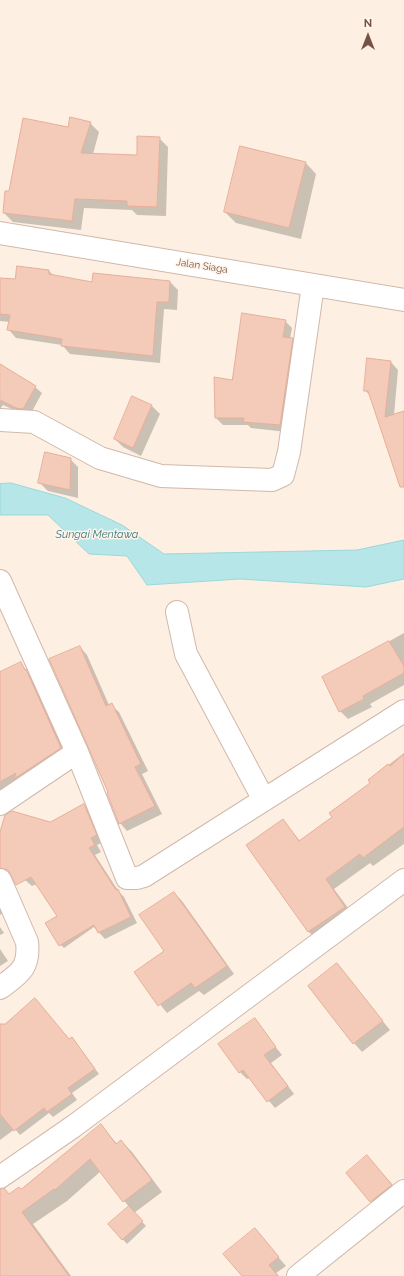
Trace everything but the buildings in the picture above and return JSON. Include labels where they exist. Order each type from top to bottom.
[{"type":"street","name":"Jalan Siaga","points":[[0,233],[404,300]]},
{"type":"street","points":[[0,420],[34,422],[100,458],[161,476],[272,480],[283,475],[290,452],[313,285]]},
{"type":"street","points":[[0,581],[77,752],[127,878],[131,879],[144,876],[404,711]]},
{"type":"street","points":[[177,612],[186,654],[264,800]]},
{"type":"street","points":[[0,804],[77,752]]},
{"type":"street","points":[[0,880],[28,942],[28,951],[27,963],[18,975],[0,988]]},
{"type":"street","points":[[0,1177],[86,1117],[404,880]]},
{"type":"street","points":[[298,1276],[404,1191]]},
{"type":"water","name":"Sungai Mentawa","points":[[11,483],[65,498],[122,525],[164,554],[357,550],[404,540],[404,579],[366,587],[240,579],[147,585],[127,556],[89,554],[48,515],[0,515],[0,484]]}]
